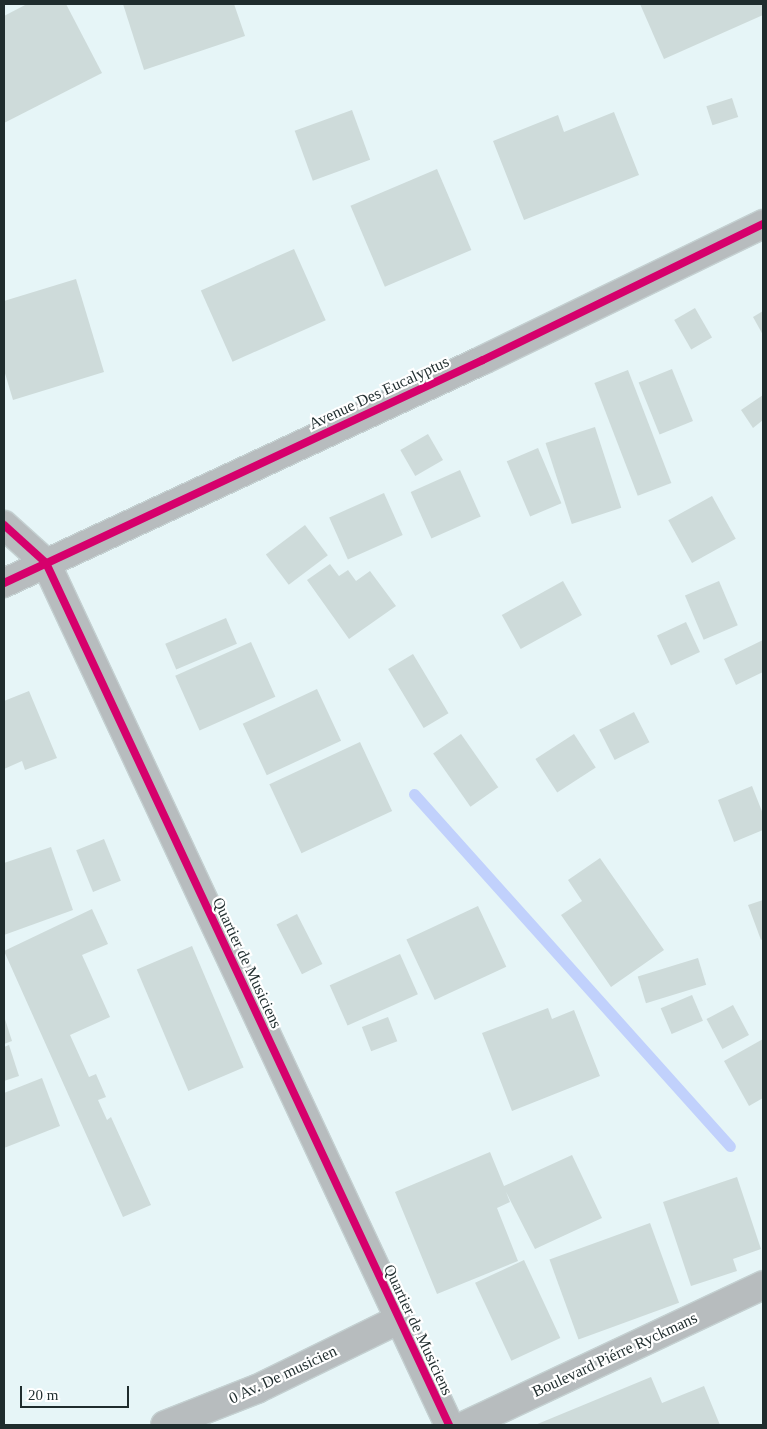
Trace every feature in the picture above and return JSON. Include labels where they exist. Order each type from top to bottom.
[{"type":"street","name":"Avenue Des Eucalyptus","points":[[4,583],[482,360],[763,224]]},
{"type":"street","name":"Quartier de Musiciens","points":[[4,525],[46,564],[398,1320],[449,1425]]},
{"type":"street","name":"Boulevard Piérre Ryckmans","points":[[466,1425],[763,1285]]},
{"type":"street","name":"0 Av. De musicien","points":[[166,1425],[257,1389],[398,1320]]},
{"type":"building","points":[[27,4],[66,4],[102,73],[4,123],[4,16]]},
{"type":"building","points":[[123,4],[234,4],[245,36],[144,70]]},
{"type":"building","points":[[640,4],[763,4],[763,15],[664,59]]},
{"type":"building","points":[[732,98],[738,117],[713,125],[706,106]]},
{"type":"building","points":[[352,110],[370,160],[313,181],[295,131]]},
{"type":"building","points":[[614,112],[639,175],[524,220],[493,141],[558,115],[564,132]]},
{"type":"building","points":[[437,169],[471,250],[385,287],[350,206]]},
{"type":"building","points":[[294,249],[326,320],[233,362],[201,290]]},
{"type":"building","points":[[76,279],[104,372],[13,400],[4,370],[4,301]]},
{"type":"building","points":[[695,308],[712,337],[691,349],[674,320]]},
{"type":"building","points":[[763,311],[763,335],[753,317]]},
{"type":"building","points":[[672,369],[693,421],[660,434],[639,382]]},
{"type":"building","points":[[628,370],[671,483],[638,496],[594,383]]},
{"type":"building","points":[[763,395],[763,420],[753,428],[741,410]]},
{"type":"building","points":[[595,427],[621,508],[572,524],[546,443]]},
{"type":"building","points":[[428,434],[443,460],[415,476],[400,450]]},
{"type":"building","points":[[538,448],[561,503],[530,517],[507,461]]},
{"type":"building","points":[[460,470],[481,517],[431,539],[411,492]]},
{"type":"building","points":[[384,493],[403,535],[348,559],[329,517]]},
{"type":"building","points":[[712,496],[736,539],[692,563],[668,520]]},
{"type":"building","points":[[305,525],[328,555],[289,585],[266,554]]},
{"type":"building","points":[[330,564],[339,576],[348,570],[356,581],[370,571],[396,606],[349,639],[307,580]]},
{"type":"building","points":[[563,581],[582,615],[521,649],[502,615]]},
{"type":"building","points":[[719,581],[738,625],[704,640],[685,595]]},
{"type":"building","points":[[226,618],[237,644],[176,670],[165,644]]},
{"type":"building","points":[[686,622],[700,652],[671,665],[657,636]]},
{"type":"building","points":[[763,640],[763,672],[736,685],[724,659]]},
{"type":"building","points":[[251,642],[275,697],[200,731],[175,676]]},
{"type":"building","points":[[413,654],[449,713],[424,728],[388,669]]},
{"type":"building","points":[[317,689],[341,741],[267,775],[243,724]]},
{"type":"building","points":[[29,691],[57,758],[25,770],[22,761],[4,769],[4,701]]},
{"type":"building","points":[[634,712],[649,742],[615,760],[599,730]]},
{"type":"building","points":[[461,734],[498,787],[470,807],[433,754]]},
{"type":"building","points":[[574,734],[596,768],[557,793],[535,759]]},
{"type":"building","points":[[360,742],[392,811],[301,853],[269,784]]},
{"type":"building","points":[[752,786],[763,814],[763,830],[734,842],[718,800]]},
{"type":"building","points":[[104,839],[121,881],[93,892],[76,850]]},
{"type":"building","points":[[51,847],[73,910],[4,935],[4,863]]},
{"type":"building","points":[[600,858],[664,950],[611,987],[561,915],[582,901],[568,880]]},
{"type":"building","points":[[763,900],[763,939],[761,940],[748,905]]},
{"type":"building","points":[[478,906],[506,967],[435,1000],[406,939]]},
{"type":"building","points":[[92,909],[108,944],[82,955],[110,1017],[70,1035],[89,1077],[96,1074],[106,1097],[98,1100],[107,1120],[111,1117],[151,1205],[123,1217],[4,951]]},
{"type":"building","points":[[297,914],[322,964],[302,974],[277,924]]},
{"type":"building","points":[[192,946],[244,1068],[188,1091],[137,969]]},
{"type":"building","points":[[400,954],[418,994],[348,1026],[330,985]]},
{"type":"building","points":[[698,958],[706,985],[646,1003],[638,976]]},
{"type":"building","points":[[692,995],[703,1021],[672,1034],[661,1008]]},
{"type":"building","points":[[733,1005],[749,1035],[722,1049],[707,1019]]},
{"type":"building","points":[[548,1008],[552,1019],[574,1010],[600,1076],[512,1111],[482,1033]]},
{"type":"building","points":[[4,1016],[12,1041],[4,1044]]},
{"type":"building","points":[[388,1017],[397,1041],[371,1051],[362,1027]]},
{"type":"building","points":[[763,1039],[763,1098],[749,1106],[724,1061]]},
{"type":"building","points":[[9,1045],[19,1076],[4,1081],[4,1047]]},
{"type":"building","points":[[42,1078],[60,1126],[4,1148],[4,1093]]},
{"type":"building","points":[[490,1152],[504,1186],[572,1155],[602,1218],[535,1249],[506,1192],[510,1202],[497,1208],[518,1261],[437,1294],[395,1192]]},
{"type":"building","points":[[737,1177],[761,1249],[733,1259],[737,1271],[691,1286],[663,1202]]},
{"type":"building","points":[[650,1223],[679,1303],[579,1339],[549,1260]]},
{"type":"building","points":[[524,1260],[560,1338],[511,1361],[475,1283]]},
{"type":"building","points":[[651,1377],[662,1403],[704,1386],[720,1425],[535,1425]]},
{"type":"waterway","points":[[414,794],[730,1146]]},
{"type":"cycle path","points":[[4,583],[483,360],[763,224]]},
{"type":"cycle path","points":[[4,525],[46,563],[449,1425]]}]
